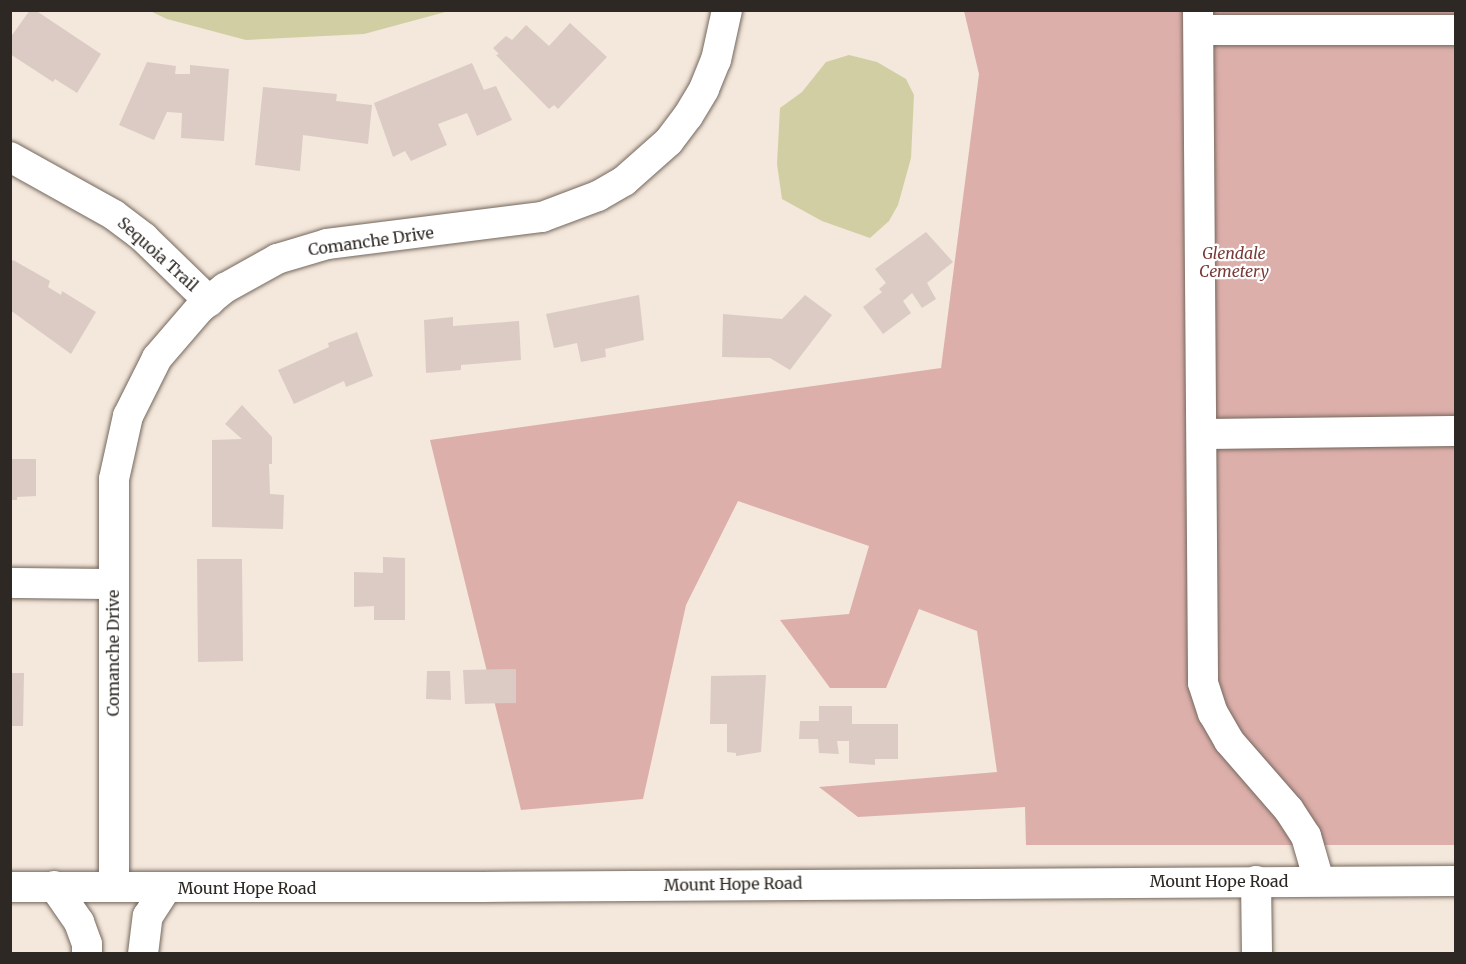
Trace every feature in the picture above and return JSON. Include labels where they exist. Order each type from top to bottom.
[{"type":"street","name":"Comanche Drive","points":[[114,887],[112,584],[114,480],[128,416],[157,358],[177,332],[209,301],[253,271],[302,251],[327,244],[542,217],[598,196],[647,162],[688,116],[704,89],[716,60],[728,10]]},
{"type":"street","points":[[1319,881],[1306,837],[1295,819],[1229,741],[1208,702],[1203,683],[1199,20],[1455,30]]},
{"type":"street","name":"Sequoia Trail","points":[[10,157],[114,215],[144,238],[209,301]]},
{"type":"street","points":[[1202,434],[1455,431]]},
{"type":"street","points":[[10,583],[112,584]]},
{"type":"street","points":[[1256,881],[1257,954]]},
{"type":"street","name":"Mount Hope Road","points":[[10,886],[166,888],[1455,881]]},
{"type":"street","points":[[54,886],[80,922],[87,944],[87,954]]},
{"type":"street","points":[[143,954],[148,916],[166,888]]},
{"type":"green space","name":"Glendale Cemetery","points":[[964,11],[1455,11],[1455,845],[1026,845],[1025,807],[858,817],[819,787],[997,772],[977,631],[919,609],[886,688],[830,688],[780,620],[849,614],[869,546],[738,501],[686,605],[643,799],[521,810],[430,440],[941,368],[979,74]]},
{"type":"shaded area","points":[[150,11],[449,11],[364,34],[246,40],[167,19]]},
{"type":"shaded area","points":[[849,55],[877,62],[906,79],[914,95],[911,158],[898,205],[889,221],[870,238],[822,221],[782,199],[777,164],[780,108],[802,92],[826,62]]},
{"type":"building","points":[[30,10],[35,10],[101,54],[77,93],[55,79],[53,82],[10,54],[10,38]]},
{"type":"building","points":[[570,23],[607,57],[558,109],[554,105],[549,109],[496,55],[499,54],[493,48],[506,36],[512,40],[526,25],[549,46]]},
{"type":"building","points":[[147,62],[176,66],[175,74],[190,74],[190,65],[229,69],[224,141],[181,138],[182,113],[167,112],[154,140],[119,125]]},
{"type":"building","points":[[472,63],[484,90],[496,86],[512,120],[477,136],[467,113],[438,124],[447,145],[411,161],[405,151],[393,157],[374,103]]},
{"type":"building","points":[[263,87],[337,94],[336,101],[372,105],[368,144],[303,135],[300,171],[255,165]]},
{"type":"building","points":[[926,232],[953,262],[927,283],[936,299],[922,308],[912,293],[903,301],[911,313],[883,334],[863,307],[882,292],[879,289],[886,283],[875,269]]},
{"type":"building","points":[[13,260],[50,281],[48,287],[61,295],[62,291],[96,312],[71,354],[10,310],[10,264]]},
{"type":"building","points":[[639,295],[644,340],[605,349],[606,357],[581,362],[577,343],[554,348],[546,314]]},
{"type":"building","points":[[805,295],[832,315],[790,370],[770,358],[722,357],[723,314],[782,319]]},
{"type":"building","points":[[453,317],[453,326],[519,321],[521,360],[461,365],[461,370],[426,373],[424,320]]},
{"type":"building","points":[[357,332],[373,376],[346,387],[344,381],[294,404],[278,370],[329,347],[328,343]]},
{"type":"building","points":[[242,405],[272,437],[272,464],[269,464],[270,494],[284,495],[283,529],[212,527],[212,440],[242,439],[225,424]]},
{"type":"building","points":[[10,459],[36,459],[36,496],[17,497],[17,500],[10,500]]},
{"type":"building","points":[[383,557],[405,558],[405,620],[374,620],[374,606],[354,607],[354,572],[383,573]]},
{"type":"building","points":[[197,559],[242,559],[243,661],[198,662]]},
{"type":"building","points":[[516,669],[516,703],[465,704],[463,670]]},
{"type":"building","points":[[427,671],[450,671],[451,700],[426,699]]},
{"type":"building","points":[[10,673],[24,673],[23,726],[10,726]]},
{"type":"building","points":[[766,675],[761,752],[736,756],[736,753],[727,752],[727,724],[710,724],[711,676]]},
{"type":"building","points":[[819,706],[852,706],[852,724],[898,724],[898,759],[875,759],[875,765],[849,763],[849,741],[837,741],[839,754],[819,753],[818,739],[799,739],[800,721],[819,721]]}]
